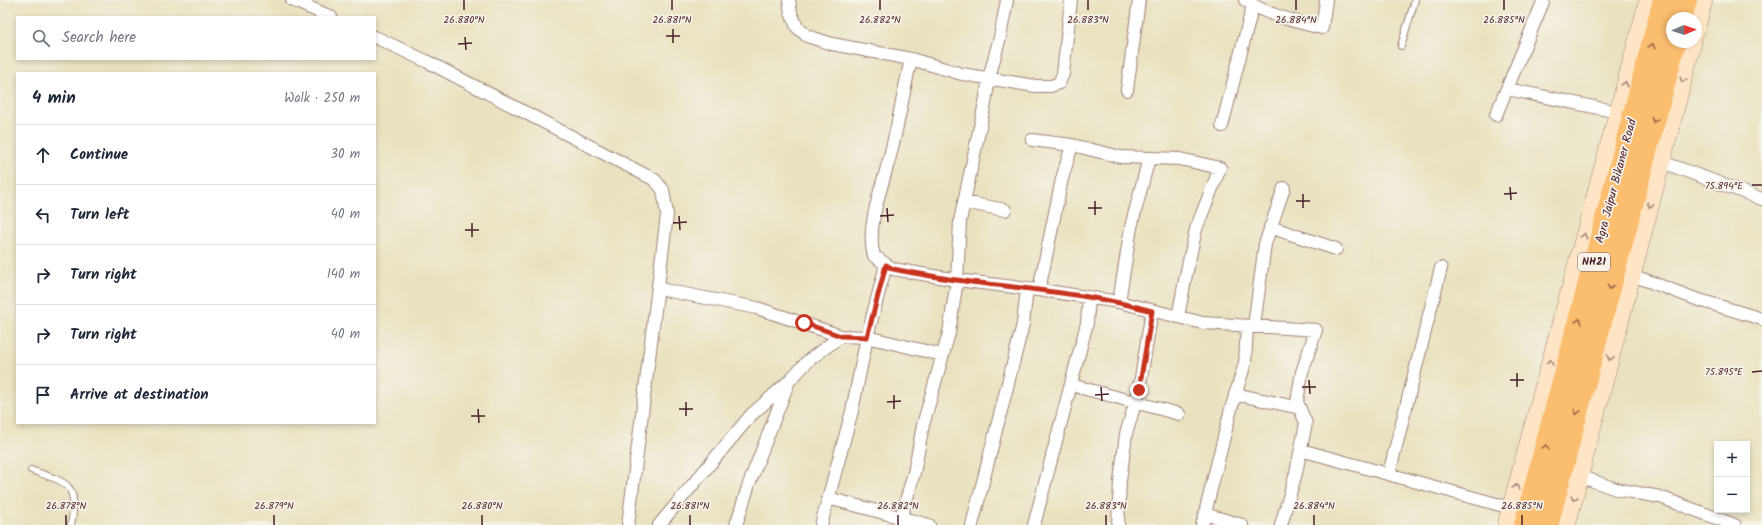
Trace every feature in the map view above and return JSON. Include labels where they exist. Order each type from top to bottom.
[{"type":"highway","name":"Agra Jaipur Bikaner Road","points":[[1525,525],[1664,0]]},
{"type":"highway","points":[[1683,12],[1686,0]]},
{"type":"highway","name":"Agra Jaipur Bikaner Road","points":[[1547,525],[1673,48]]},
{"type":"street","points":[[292,0],[328,16]]},
{"type":"street","points":[[789,0],[790,12],[797,27],[807,36],[832,44],[911,58],[962,74],[1035,86],[1052,86],[1059,83],[1063,74],[1071,0]]},
{"type":"street","points":[[900,521],[914,473],[923,425],[949,333],[957,280],[960,221],[985,103],[988,78],[1000,37],[1007,0]]},
{"type":"street","points":[[1127,90],[1139,0]]},
{"type":"street","points":[[1222,126],[1249,3],[1284,18],[1322,28],[1326,0]]},
{"type":"street","points":[[1506,525],[1648,0]]},
{"type":"street","points":[[1701,12],[1704,0]]},
{"type":"street","points":[[1496,116],[1543,2]]},
{"type":"street","points":[[376,37],[434,65],[655,180],[663,190],[667,215],[628,525]]},
{"type":"street","points":[[1567,525],[1691,48]]},
{"type":"street","points":[[911,58],[888,164],[880,190],[873,228],[872,248],[874,256],[893,269],[957,280],[1033,289],[1119,302],[1203,323],[1316,330],[1302,372],[1297,402],[1306,423],[1301,450],[1282,525]]},
{"type":"street","points":[[1507,89],[1618,112]]},
{"type":"street","points":[[1032,140],[1072,145],[1121,157],[1180,159],[1220,168],[1196,229],[1178,317]]},
{"type":"street","points":[[972,525],[1023,324],[1072,145]]},
{"type":"street","points":[[1119,302],[1131,227],[1149,158]]},
{"type":"street","points":[[1662,162],[1762,199]]},
{"type":"street","points":[[1242,525],[1203,519],[1235,394],[1245,363],[1264,244],[1284,188]]},
{"type":"street","points":[[964,202],[1005,210]]},
{"type":"street","points":[[1270,228],[1336,249]]},
{"type":"street","points":[[821,525],[852,411],[867,337],[886,265]]},
{"type":"street","points":[[1389,474],[1441,268]]},
{"type":"street","points":[[1632,275],[1696,299],[1762,319]]},
{"type":"street","points":[[658,289],[757,308],[841,336],[867,337],[942,355]]},
{"type":"street","points":[[1034,525],[1087,323],[1089,297]]},
{"type":"street","points":[[1118,525],[1120,481],[1126,434],[1135,403],[1152,311]]},
{"type":"street","points":[[659,525],[750,415],[789,381],[809,360],[841,336]]},
{"type":"street","points":[[736,525],[749,484],[789,381]]},
{"type":"street","points":[[1071,385],[1179,414]]},
{"type":"street","points":[[1235,394],[1300,408]]},
{"type":"street","points":[[1301,450],[1511,508]]},
{"type":"street","points":[[1579,476],[1616,489],[1660,497],[1704,520],[1735,525]]},
{"type":"street","points":[[828,498],[900,521],[930,525]]},
{"type":"lane","points":[[1400,46],[1415,0]]},
{"type":"lane","points":[[31,470],[62,481],[70,487],[74,498],[71,525]]},
{"type":"route","points":[[804,323],[841,336],[867,337],[886,265],[893,269],[957,280],[1027,288],[1119,302],[1152,311],[1139,390]]}]
